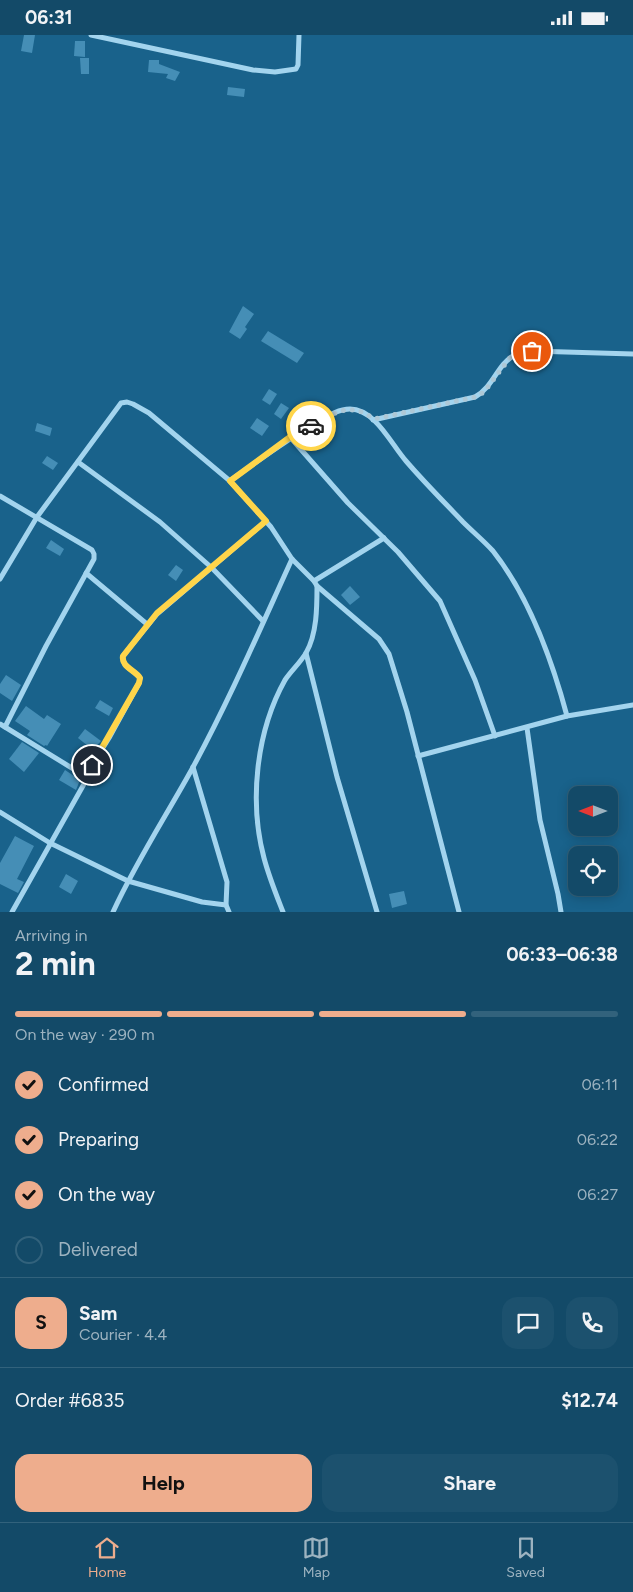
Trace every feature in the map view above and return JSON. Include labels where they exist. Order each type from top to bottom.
[{"type":"street","points":[[90,35],[253,70],[275,72],[296,69],[298,65],[299,35]]},
{"type":"street","points":[[374,419],[475,397],[484,392],[512,355],[532,351],[633,354]]},
{"type":"street","points":[[0,579],[37,517],[121,403],[134,403],[149,413],[230,481],[266,521],[292,559],[379,639],[389,654],[459,912]]},
{"type":"street","points":[[230,481],[290,437],[334,413],[349,409],[363,412],[374,419],[405,460],[493,551],[505,568],[531,613],[542,638],[556,674],[567,716]]},
{"type":"street","points":[[290,437],[348,503],[384,538],[440,601],[475,680],[495,736]]},
{"type":"street","points":[[78,462],[160,522],[212,568],[263,621]]},
{"type":"street","points":[[0,496],[92,550],[94,554],[94,559],[3,726],[80,773],[84,778]]},
{"type":"street","points":[[14,911],[84,784],[84,778],[139,683],[140,678],[138,674],[124,664],[122,661],[123,656],[157,613],[266,521]]},
{"type":"street","points":[[316,583],[384,538]]},
{"type":"street","points":[[113,912],[128,881],[193,767],[292,559]]},
{"type":"street","points":[[86,573],[148,625]]},
{"type":"street","points":[[284,912],[264,859],[260,838],[256,782],[259,757],[273,708],[285,680],[306,653],[314,627],[317,606],[316,583]]},
{"type":"street","points":[[306,653],[337,777],[376,912]]},
{"type":"street","points":[[418,756],[567,716],[633,705]]},
{"type":"street","points":[[528,728],[540,820],[561,912]]},
{"type":"street","points":[[193,767],[227,882],[226,905],[229,912]]},
{"type":"street","points":[[0,812],[50,843],[128,881],[202,902],[226,905]]},
{"type":"building","points":[[24,35],[35,35],[32,53],[21,51]]},
{"type":"building","points":[[75,41],[85,41],[85,57],[74,56]]},
{"type":"building","points":[[80,58],[89,58],[89,74],[81,74]]},
{"type":"building","points":[[149,60],[159,60],[159,64],[180,72],[175,81],[166,78],[168,74],[148,72]]},
{"type":"building","points":[[228,87],[245,89],[244,97],[227,95]]},
{"type":"building","points":[[243,306],[254,314],[245,327],[247,329],[240,339],[229,332]]},
{"type":"building","points":[[268,331],[304,353],[297,363],[261,341]]},
{"type":"building","points":[[269,389],[277,394],[270,405],[262,400]]},
{"type":"building","points":[[281,403],[289,408],[281,419],[274,414]]},
{"type":"building","points":[[257,418],[269,426],[262,436],[250,428]]},
{"type":"building","points":[[37,423],[52,428],[50,436],[35,431]]},
{"type":"building","points":[[47,456],[58,463],[53,470],[42,463]]},
{"type":"building","points":[[51,540],[64,549],[60,556],[46,548]]},
{"type":"building","points":[[176,565],[183,570],[176,581],[168,575]]},
{"type":"building","points":[[350,586],[360,597],[350,605],[341,595]]},
{"type":"building","points":[[6,675],[21,685],[12,701],[0,693],[0,684]]},
{"type":"building","points":[[100,700],[113,708],[109,716],[95,708]]},
{"type":"building","points":[[26,706],[44,719],[47,715],[61,724],[47,746],[27,735],[30,731],[15,721]]},
{"type":"building","points":[[85,729],[101,741],[93,750],[78,738]]},
{"type":"building","points":[[22,742],[39,753],[24,772],[9,759]]},
{"type":"building","points":[[65,770],[80,780],[76,790],[59,780]]},
{"type":"building","points":[[15,836],[34,846],[17,879],[24,882],[18,893],[0,884],[0,863]]},
{"type":"building","points":[[66,874],[78,881],[71,894],[59,887]]},
{"type":"building","points":[[404,891],[407,904],[392,908],[389,894]]},
{"type":"way so far","points":[[311,426],[334,413],[349,409],[363,412],[374,419],[475,397],[484,392],[492,383],[498,372],[512,355],[532,351]]},
{"type":"route","points":[[92,765],[139,683],[140,678],[138,674],[124,664],[122,661],[123,656],[157,613],[266,521],[230,481],[290,437],[311,426]]}]
